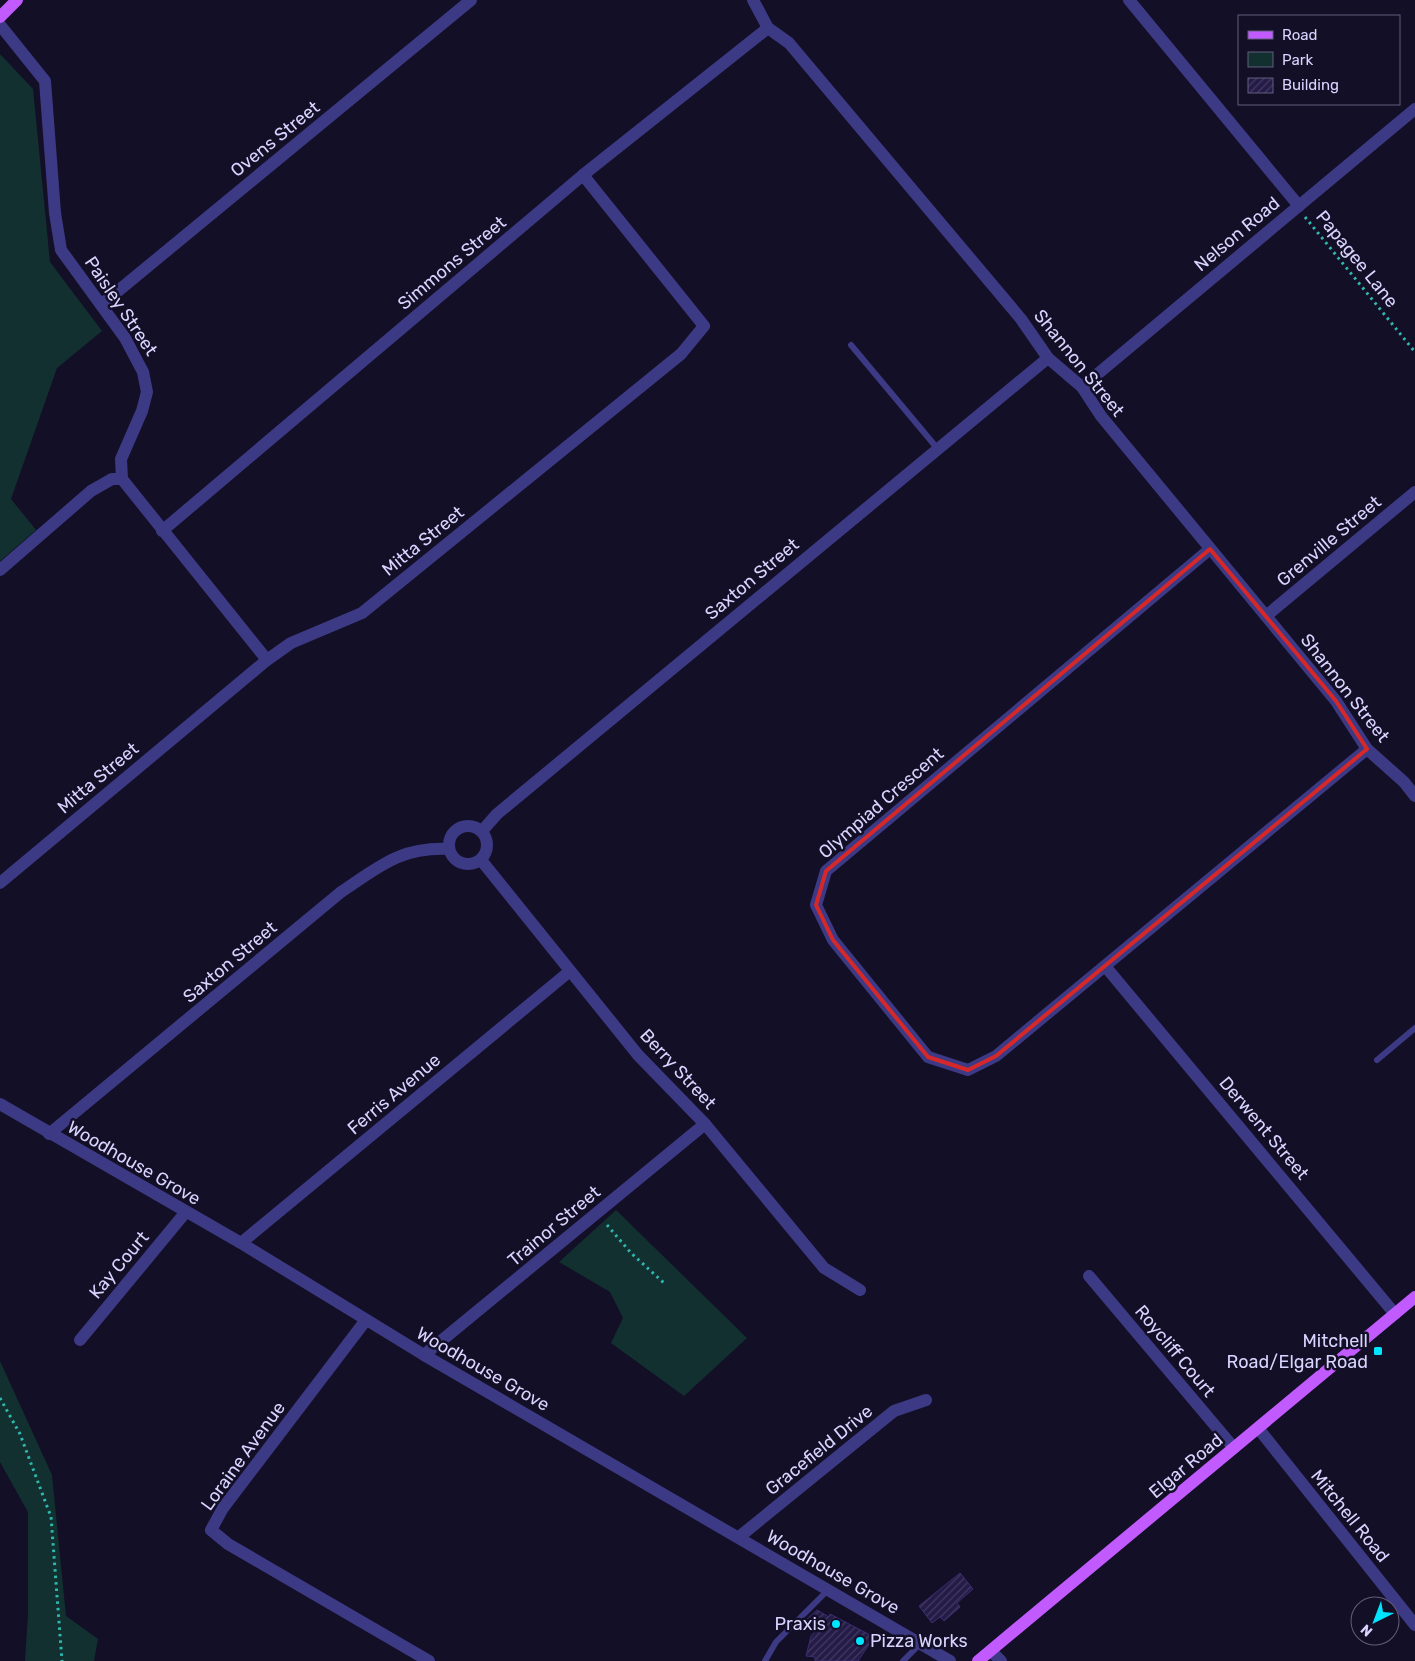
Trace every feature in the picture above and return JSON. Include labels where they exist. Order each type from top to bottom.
[{"type":"main road","points":[[0,17],[17,0]]},
{"type":"main road","name":"Elgar Road","points":[[978,1661],[1415,1297]]},
{"type":"street","name":"Ovens Street","points":[[101,305],[472,0]]},
{"type":"street","name":"Shannon Street","points":[[753,0],[768,28],[790,43],[1020,319],[1048,358],[1082,388],[1101,416],[1336,701],[1367,749],[1404,782],[1415,796]]},
{"type":"street","points":[[1129,0],[1299,206]]},
{"type":"street","name":"Paisley Street","points":[[0,24],[45,81],[56,213],[62,250],[125,338],[143,372],[147,392],[142,411],[121,459],[122,479]]},
{"type":"street","name":"Simmons Street","points":[[162,531],[583,175],[768,28]]},
{"type":"street","name":"Nelson Road","points":[[1082,388],[1415,109]]},
{"type":"street","name":"Mitta Street","points":[[0,883],[267,660],[291,643],[362,612],[681,354],[704,326],[583,175]]},
{"type":"street","name":"Saxton Street","points":[[482,831],[497,814],[1048,358]]},
{"type":"street","points":[[0,570],[91,491],[112,479],[122,479],[267,660]]},
{"type":"street","name":"Grenville Street","points":[[1266,616],[1415,492]]},
{"type":"street","name":"Olympiad Crescent","points":[[1210,548],[826,871],[816,905],[832,940],[928,1057],[968,1070],[996,1056],[1367,749]]},
{"type":"street","points":[[465,826],[473,826],[482,831],[488,846],[481,860],[471,865],[460,863],[449,849],[452,835],[456,830],[465,826]]},
{"type":"street","name":"Saxton Street","points":[[49,1134],[341,892],[387,861],[422,848],[449,849]]},
{"type":"street","name":"Berry Street","points":[[481,860],[638,1054],[705,1124],[824,1268],[860,1290]]},
{"type":"street","name":"Derwent Street","points":[[1105,966],[1395,1314]]},
{"type":"street","name":"Ferris Avenue","points":[[240,1243],[570,971]]},
{"type":"street","name":"Woodhouse Grove","points":[[0,1104],[240,1243],[424,1355],[950,1661]]},
{"type":"street","name":"Trainor Street","points":[[424,1355],[705,1124]]},
{"type":"street","name":"Kay Court","points":[[80,1340],[185,1212]]},
{"type":"street","name":"Roycliff Court","points":[[1089,1276],[1234,1448]]},
{"type":"street","name":"Loraine Avenue","points":[[366,1320],[223,1508],[211,1530],[228,1544],[429,1661]]},
{"type":"street","name":"Gracefield Drive","points":[[739,1537],[894,1411],[926,1400]]},
{"type":"street","name":"Mitchell Road","points":[[1258,1428],[1415,1625]]},
{"type":"street","points":[[991,1651],[1001,1661]]},
{"type":"lane","points":[[851,345],[937,448]]},
{"type":"lane","points":[[1377,1060],[1415,1028]]},
{"type":"lane","points":[[765,1661],[776,1642],[829,1589]]},
{"type":"lane","points":[[903,1661],[920,1644]]},
{"type":"path","name":"Papagee Lane","points":[[1299,206],[1309,224],[1415,352]]},
{"type":"path","points":[[607,1225],[631,1253],[664,1283]]},
{"type":"path","points":[[0,1398],[20,1434],[51,1517],[62,1661]]},
{"type":"highlighted area","points":[[1210,549],[1336,701],[1367,749],[996,1056],[968,1070],[928,1057],[833,940],[816,905],[826,871]]},
{"type":"green space","points":[[0,54],[33,89],[50,262],[102,331],[57,368],[11,499],[36,530],[0,561]]},
{"type":"green space","points":[[616,1210],[747,1338],[684,1396],[611,1343],[623,1318],[610,1292],[559,1262]]},
{"type":"green space","points":[[0,1361],[52,1475],[66,1616],[98,1639],[94,1661],[25,1661],[28,1614],[28,1512],[0,1462]]},
{"type":"building","points":[[960,1573],[973,1589],[957,1603],[960,1607],[944,1621],[940,1617],[932,1623],[919,1606]]},
{"type":"building","points":[[817,1610],[829,1617],[830,1614],[874,1637],[858,1661],[815,1661],[815,1657],[806,1656],[811,1636],[819,1627],[806,1620]]},
{"type":"place","name":"Mitchell Road/Elgar Road","points":[[1378,1351]]},
{"type":"place","name":"Praxis","points":[[836,1624]]},
{"type":"place","name":"Pizza Works","points":[[860,1641]]}]
